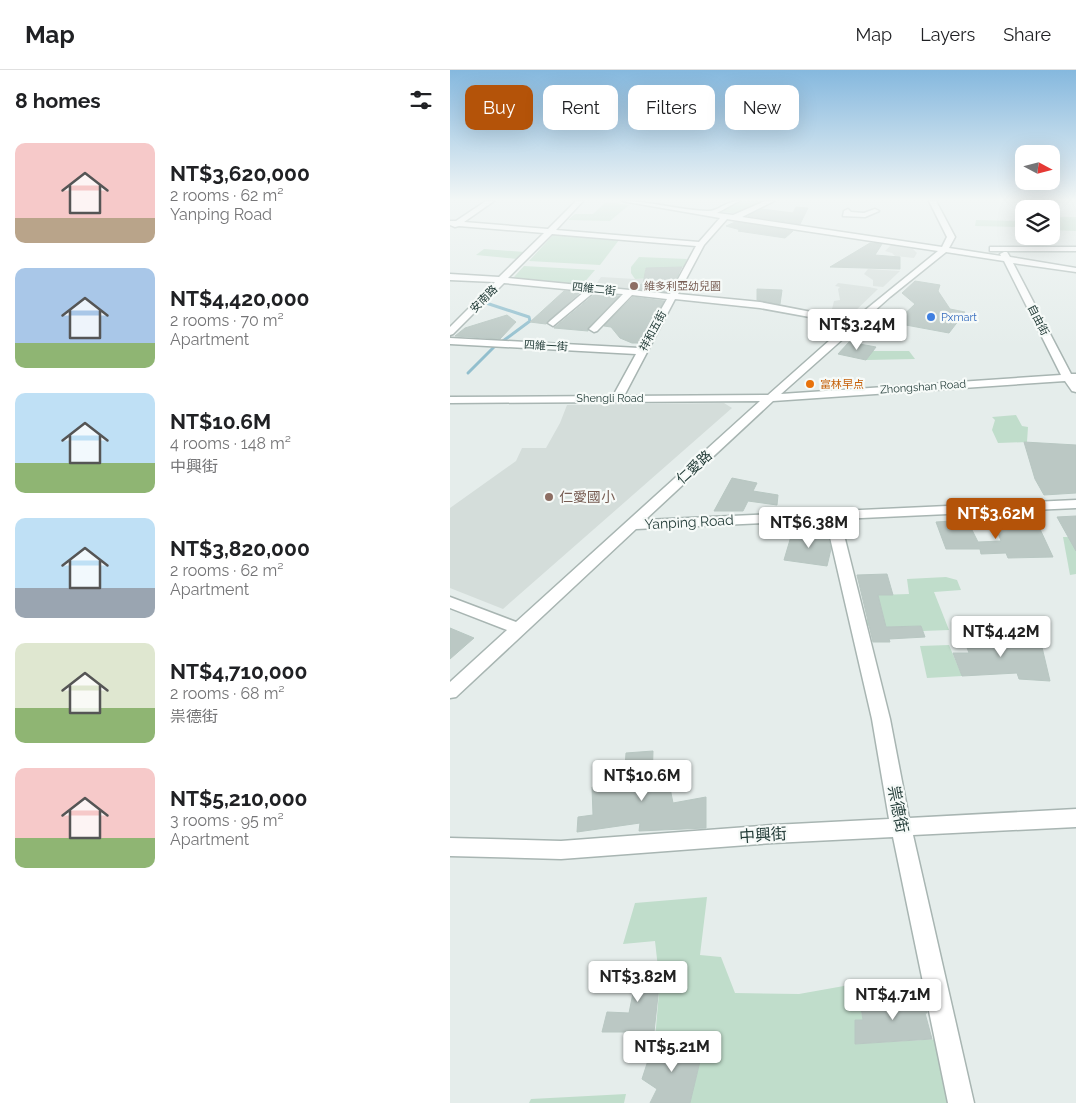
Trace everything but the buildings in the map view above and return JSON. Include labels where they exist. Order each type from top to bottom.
[{"type":"street","name":"安南路","points":[[450,332],[532,249]]},
{"type":"street","name":"祥和五街","points":[[617,398],[697,249]]},
{"type":"street","points":[[939,249],[1076,270]]},
{"type":"street","points":[[944,250],[989,249]]},
{"type":"street","name":"自由街","points":[[1001,249],[1076,389]]},
{"type":"street","name":"仁愛路","points":[[450,692],[770,398],[887,294],[944,250]]},
{"type":"street","name":"四維二街","points":[[450,277],[502,280],[788,309],[856,323]]},
{"type":"street","points":[[553,323],[592,289]]},
{"type":"street","points":[[594,329],[629,293]]},
{"type":"street","name":"四維一街","points":[[450,341],[642,352]]},
{"type":"street","name":"Zhongshan Road","points":[[770,398],[1071,377]]},
{"type":"street","name":"Shengli Road","points":[[450,400],[770,398]]},
{"type":"street","name":"Yanping Road","points":[[631,525],[1076,504]]},
{"type":"street","name":"祟德街","points":[[832,516],[881,719],[900,828],[961,1103]]},
{"type":"street","points":[[450,602],[519,629]]},
{"type":"street","name":"中興街","points":[[450,847],[561,850],[772,834],[1076,818]]},
{"type":"shaded area","points":[[887,249],[913,249],[917,253],[914,258],[895,256],[885,251]]},
{"type":"shaded area","points":[[868,269],[900,271],[883,287],[873,286],[873,280],[864,274]]},
{"type":"shaded area","name":"維多利亞幼兒園","points":[[601,277],[635,279],[678,277],[668,294],[594,287]]},
{"type":"shaded area","points":[[838,283],[878,289],[853,313],[832,309],[834,301],[840,300],[838,289],[840,287],[835,286]]},
{"type":"shaded area","name":"仁愛國小","points":[[724,403],[732,408],[503,609],[450,588],[450,508],[516,461],[522,448],[546,448],[560,423],[567,405]]},
{"type":"green space","points":[[484,249],[525,252],[517,259],[476,255]]},
{"type":"green space","points":[[540,249],[612,249],[600,265],[529,261]]},
{"type":"green space","points":[[639,257],[687,259],[684,267],[645,269],[645,273],[680,274],[678,277],[635,279],[631,273],[631,267]]},
{"type":"green space","points":[[524,266],[595,270],[582,285],[517,279],[514,277]]},
{"type":"green space","points":[[870,351],[909,351],[915,359],[866,360],[871,353]]},
{"type":"green space","points":[[1016,415],[1022,426],[1028,427],[1027,442],[998,443],[992,430],[995,420],[992,417]]},
{"type":"green space","points":[[1063,537],[1076,537],[1076,574],[1070,575]]},
{"type":"green space","points":[[946,577],[957,580],[961,590],[934,592],[949,630],[923,631],[921,626],[866,626],[865,620],[884,619],[878,595],[909,594],[907,579]]},
{"type":"green space","points":[[949,645],[962,676],[927,678],[920,646]]},
{"type":"green space","points":[[707,897],[700,955],[721,957],[735,993],[799,994],[855,984],[863,1020],[855,1021],[855,1044],[939,1039],[951,1103],[690,1103],[702,1053],[655,1039],[661,969],[658,968],[655,941],[623,944],[635,903]]},
{"type":"green space","points":[[626,1094],[624,1103],[529,1103],[531,1099]]},
{"type":"waterway","points":[[483,302],[529,317],[530,321],[503,341]]},
{"type":"waterway","points":[[468,373],[494,347]]},
{"type":"place","name":"維多利亞幼兒園","points":[[634,286]]},
{"type":"place","name":"Pxmart","points":[[931,317]]},
{"type":"place","name":"富林早点","points":[[810,384]]},
{"type":"place","name":"仁愛國小","points":[[549,497]]}]
